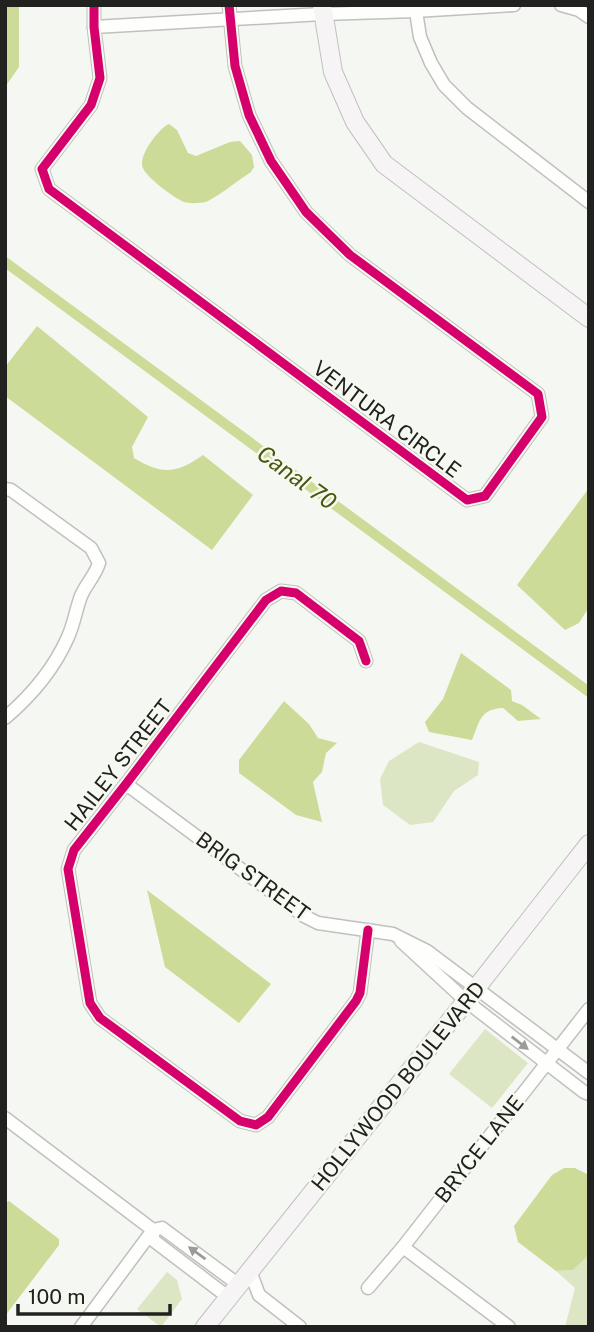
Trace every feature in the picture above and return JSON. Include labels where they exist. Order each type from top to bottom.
[{"type":"street","points":[[94,5],[94,26],[229,12],[514,5]]},
{"type":"street","points":[[561,5],[579,10],[589,18]]},
{"type":"street","points":[[415,8],[420,37],[444,85],[467,108],[589,202]]},
{"type":"street","points":[[322,9],[333,72],[355,122],[384,164],[589,318]]},
{"type":"street","name":"VENTURA CIRCLE","points":[[94,26],[100,78],[91,105],[42,169],[49,189],[467,500],[485,496],[542,417],[538,394],[350,255],[306,212],[271,160],[250,116],[234,66],[229,12]]},
{"type":"street","points":[[5,489],[11,490],[91,548],[99,563],[82,594],[69,636],[49,672],[26,700],[5,718]]},
{"type":"street","name":"HAILEY STREET","points":[[366,661],[359,642],[296,593],[281,591],[266,600],[74,850],[68,869],[90,1003],[100,1018],[240,1122],[256,1125],[268,1117],[356,1001],[360,992],[368,930]]},
{"type":"street","name":"BRIG STREET","points":[[126,784],[304,916],[318,923],[393,934],[420,960],[472,994]]},
{"type":"street","name":"HOLLYWOOD BOULEVARD","points":[[205,1327],[589,844]]},
{"type":"street","points":[[472,994],[589,1073]]},
{"type":"street","points":[[472,994],[546,1063],[589,1094]]},
{"type":"street","name":"BRYCE LANE","points":[[369,1288],[589,1009]]},
{"type":"street","points":[[5,1118],[153,1230]]},
{"type":"street","points":[[81,1327],[153,1230],[162,1228],[239,1284],[259,1295],[300,1327]]},
{"type":"street","points":[[403,1247],[509,1327]]},
{"type":"shaded area","points":[[5,5],[19,5],[19,67],[5,87]]},
{"type":"shaded area","points":[[169,124],[177,130],[188,153],[196,156],[230,142],[240,141],[252,155],[254,167],[251,172],[206,202],[189,203],[180,200],[150,177],[142,163],[150,143]]},
{"type":"shaded area","points":[[37,326],[148,417],[132,447],[134,458],[161,470],[169,470],[185,466],[203,455],[253,495],[212,550],[5,396],[5,367]]},
{"type":"shaded area","points":[[589,488],[589,607],[579,623],[565,630],[517,585]]},
{"type":"shaded area","points":[[461,653],[511,690],[512,701],[541,719],[518,721],[503,708],[490,711],[482,717],[472,740],[429,732],[425,722],[443,699]]},
{"type":"shaded area","points":[[284,701],[309,724],[318,738],[337,743],[326,753],[322,772],[313,782],[322,822],[296,815],[239,773],[239,760]]},
{"type":"shaded area","points":[[419,742],[479,762],[478,775],[454,791],[433,822],[410,825],[383,805],[380,779],[389,761]]},
{"type":"shaded area","points":[[147,890],[271,984],[239,1023],[165,967]]},
{"type":"shaded area","points":[[485,1029],[528,1063],[492,1108],[449,1074]]},
{"type":"shaded area","points":[[564,1168],[575,1168],[589,1175],[589,1255],[573,1270],[556,1271],[518,1242],[514,1226],[552,1175]]},
{"type":"shaded area","points":[[9,1201],[59,1239],[59,1245],[5,1316],[5,1203]]},
{"type":"shaded area","points":[[589,1255],[589,1327],[565,1327],[575,1288],[556,1271],[573,1270]]},
{"type":"shaded area","points":[[167,1272],[177,1280],[182,1299],[161,1327],[137,1309]]},
{"type":"waterway","name":"Canal 70","points":[[5,262],[589,692]]},
{"type":"cycle path","points":[[94,5],[100,78],[91,105],[42,169],[49,189],[467,500],[485,496],[542,417],[538,394],[350,255],[306,212],[271,161],[249,115],[235,66],[229,5]]},
{"type":"cycle path","points":[[366,661],[359,641],[296,593],[281,591],[266,600],[74,850],[68,869],[90,1003],[100,1018],[240,1121],[256,1125],[268,1117],[356,1001],[360,993],[368,930]]}]
